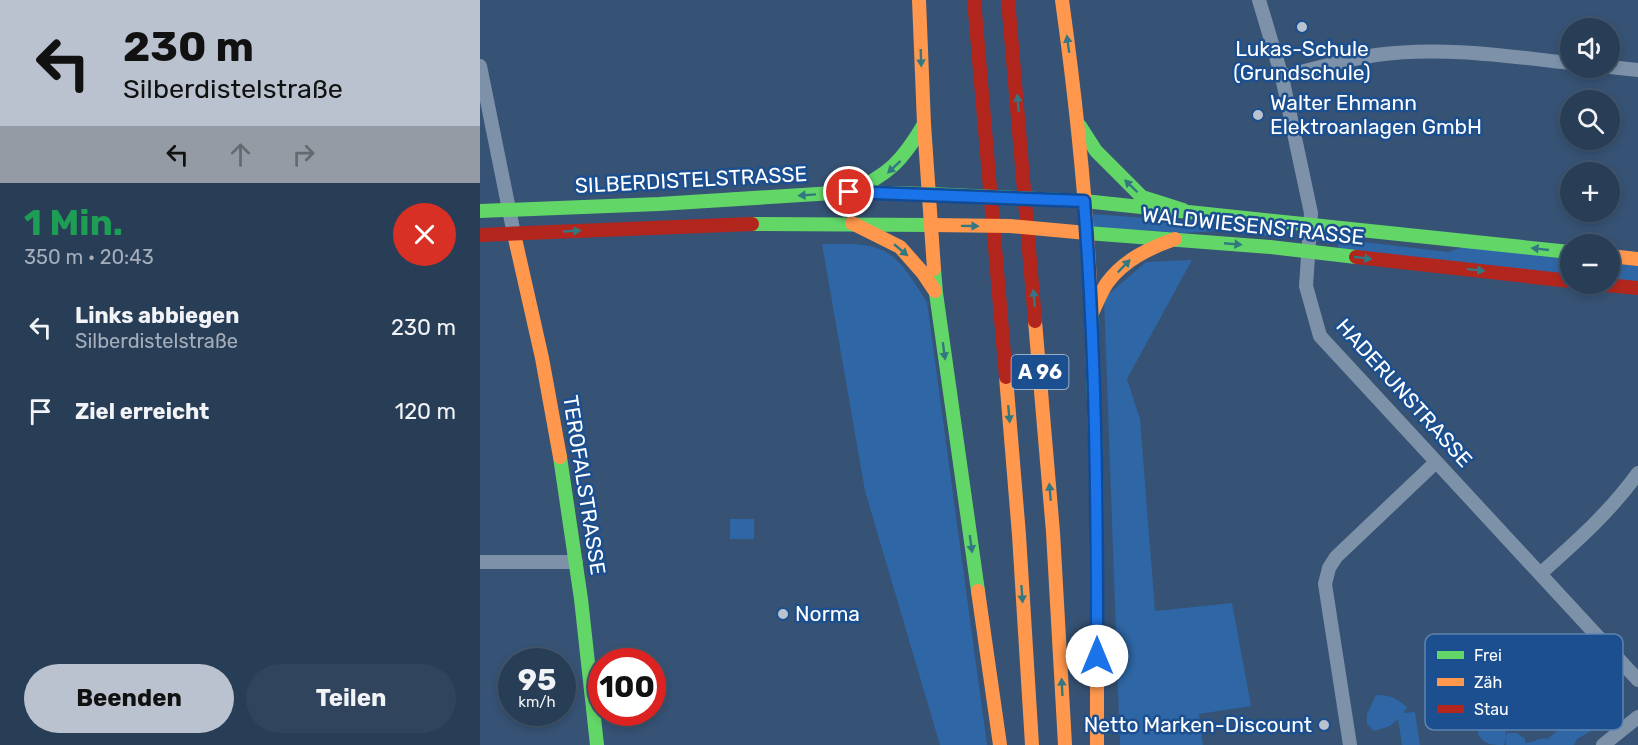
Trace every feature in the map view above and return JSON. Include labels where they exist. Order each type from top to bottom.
[{"type":"main road","points":[[919,0],[924,124],[936,293],[1000,745]]},
{"type":"main road","name":"A 96","points":[[974,0],[1017,512],[1032,745]]},
{"type":"main road","name":"A 96","points":[[1008,0],[1053,532],[1065,745]]},
{"type":"main road","points":[[1062,0],[1078,123],[1092,314],[1098,524],[1097,745]]},
{"type":"main road","points":[[1078,123],[1096,151],[1142,197],[1183,210]]},
{"type":"main road","points":[[849,192],[872,183],[892,170],[906,155],[924,124]]},
{"type":"main road","name":"SILBERDISTELSTRASSE","points":[[480,212],[849,192],[1084,201]]},
{"type":"main road","name":"WALDWIESENSTRASSE","points":[[1084,201],[1560,251]]},
{"type":"main road","points":[[852,223],[900,247],[923,273],[936,293]]},
{"type":"main road","points":[[480,235],[731,224],[931,225]]},
{"type":"main road","name":"WALDWIESENSTRASSE","points":[[931,225],[1010,226],[1175,238],[1560,280]]},
{"type":"main road","name":"TEROFALSTRASSE","points":[[514,234],[546,381],[576,562],[588,647],[597,745]]},
{"type":"main road","points":[[1092,314],[1107,283],[1134,255],[1175,238]]},
{"type":"main road","points":[[1620,257],[1638,259]]},
{"type":"main road","points":[[1620,286],[1638,288]]},
{"type":"street","name":"HADERUNSTRASSE","points":[[1259,0],[1282,77],[1311,213],[1306,286],[1320,336],[1595,634]]},
{"type":"street","points":[[1282,77],[1377,55],[1421,51],[1472,52],[1560,62]]},
{"type":"street","points":[[480,66],[514,234]]},
{"type":"street","points":[[1620,68],[1638,70]]},
{"type":"street","points":[[1350,745],[1325,584],[1329,568],[1336,557],[1436,462]]},
{"type":"street","points":[[1540,574],[1598,522],[1618,501],[1638,473]]},
{"type":"street","points":[[480,562],[576,562]]},
{"type":"street","name":"HADERUNSTRASSE","points":[[1623,664],[1638,680]]},
{"type":"street","points":[[1623,729],[1638,717]]},
{"type":"street","points":[[1603,745],[1622,730]]},
{"type":"shaded area","points":[[1092,214],[1200,222],[1279,232],[1279,237],[1219,231],[1184,233],[1093,227]]},
{"type":"shaded area","points":[[1339,239],[1448,252],[1462,247],[1560,257],[1560,274],[1338,249]]},
{"type":"shaded area","points":[[822,244],[861,245],[875,247],[886,252],[896,259],[927,302],[987,745],[940,745],[865,491]]},
{"type":"shaded area","points":[[1192,260],[1127,379],[1140,419],[1155,611],[1232,603],[1251,706],[1199,714],[1203,745],[1120,745],[1104,298],[1146,262]]},
{"type":"shaded area","points":[[1620,264],[1638,266],[1638,283],[1620,280]]},
{"type":"shaded area","points":[[730,519],[754,519],[754,539],[730,539]]},
{"type":"shaded area","points":[[1376,695],[1389,696],[1399,701],[1407,707],[1403,713],[1415,712],[1420,745],[1402,745],[1398,719],[1390,726],[1374,731],[1367,724],[1367,714]]},
{"type":"shaded area","points":[[1479,730],[1505,730],[1506,737],[1507,733],[1517,733],[1525,739],[1525,743],[1548,739],[1556,730],[1592,730],[1577,739],[1574,745],[1506,745],[1506,738],[1504,745],[1496,745],[1489,744],[1478,734]]},
{"type":"traffic: fast","points":[[849,192],[874,180],[893,166],[909,148],[924,124]]},
{"type":"traffic: fast","points":[[1080,126],[1096,151],[1142,197],[1183,210]]},
{"type":"traffic: fast","points":[[480,211],[659,204],[849,192],[929,194]]},
{"type":"traffic: fast","points":[[929,194],[1084,201]]},
{"type":"traffic: fast","points":[[1084,201],[1560,251]]},
{"type":"traffic: fast","points":[[752,224],[931,225]]},
{"type":"traffic: fast","points":[[1087,233],[1270,247],[1356,257]]},
{"type":"traffic: fast","points":[[934,269],[978,591]]},
{"type":"traffic: fast","points":[[1091,305],[1096,465],[1097,639]]},
{"type":"traffic: fast","points":[[560,457],[581,599],[597,745]]},
{"type":"traffic: slow","points":[[919,0],[924,124],[934,269]]},
{"type":"traffic: slow","points":[[1062,0],[1080,152],[1091,305]]},
{"type":"traffic: slow","points":[[852,223],[900,247],[923,273],[935,291]]},
{"type":"traffic: slow","points":[[931,225],[1010,226],[1087,233]]},
{"type":"traffic: slow","points":[[514,234],[542,358],[560,457]]},
{"type":"traffic: slow","points":[[1092,313],[1107,283],[1121,268],[1156,246],[1175,239]]},
{"type":"traffic: slow","points":[[1620,257],[1638,259]]},
{"type":"traffic: slow","points":[[1035,321],[1053,532],[1065,745]]},
{"type":"traffic: slow","points":[[1006,377],[1019,535],[1032,745]]},
{"type":"traffic: slow","points":[[978,591],[1000,745]]},
{"type":"traffic: slow","points":[[1097,639],[1097,745]]},
{"type":"traffic: jam","points":[[974,0],[1006,377]]},
{"type":"traffic: jam","points":[[1008,0],[1035,321]]},
{"type":"traffic: jam","points":[[480,235],[752,224]]},
{"type":"traffic: jam","points":[[1356,257],[1560,280]]},
{"type":"traffic: jam","points":[[1620,286],[1638,288]]},
{"type":"place","name":"Lukas-Schule (Grundschule)","points":[[1302,27]]},
{"type":"place","name":"Walter Ehmann Elektroanlagen GmbH","points":[[1258,115]]},
{"type":"place","name":"Norma","points":[[783,614]]},
{"type":"place","name":"Netto Marken-Discount","points":[[1324,725]]},
{"type":"route","points":[[849,192],[1084,201],[1094,360],[1098,524],[1097,656]]}]
